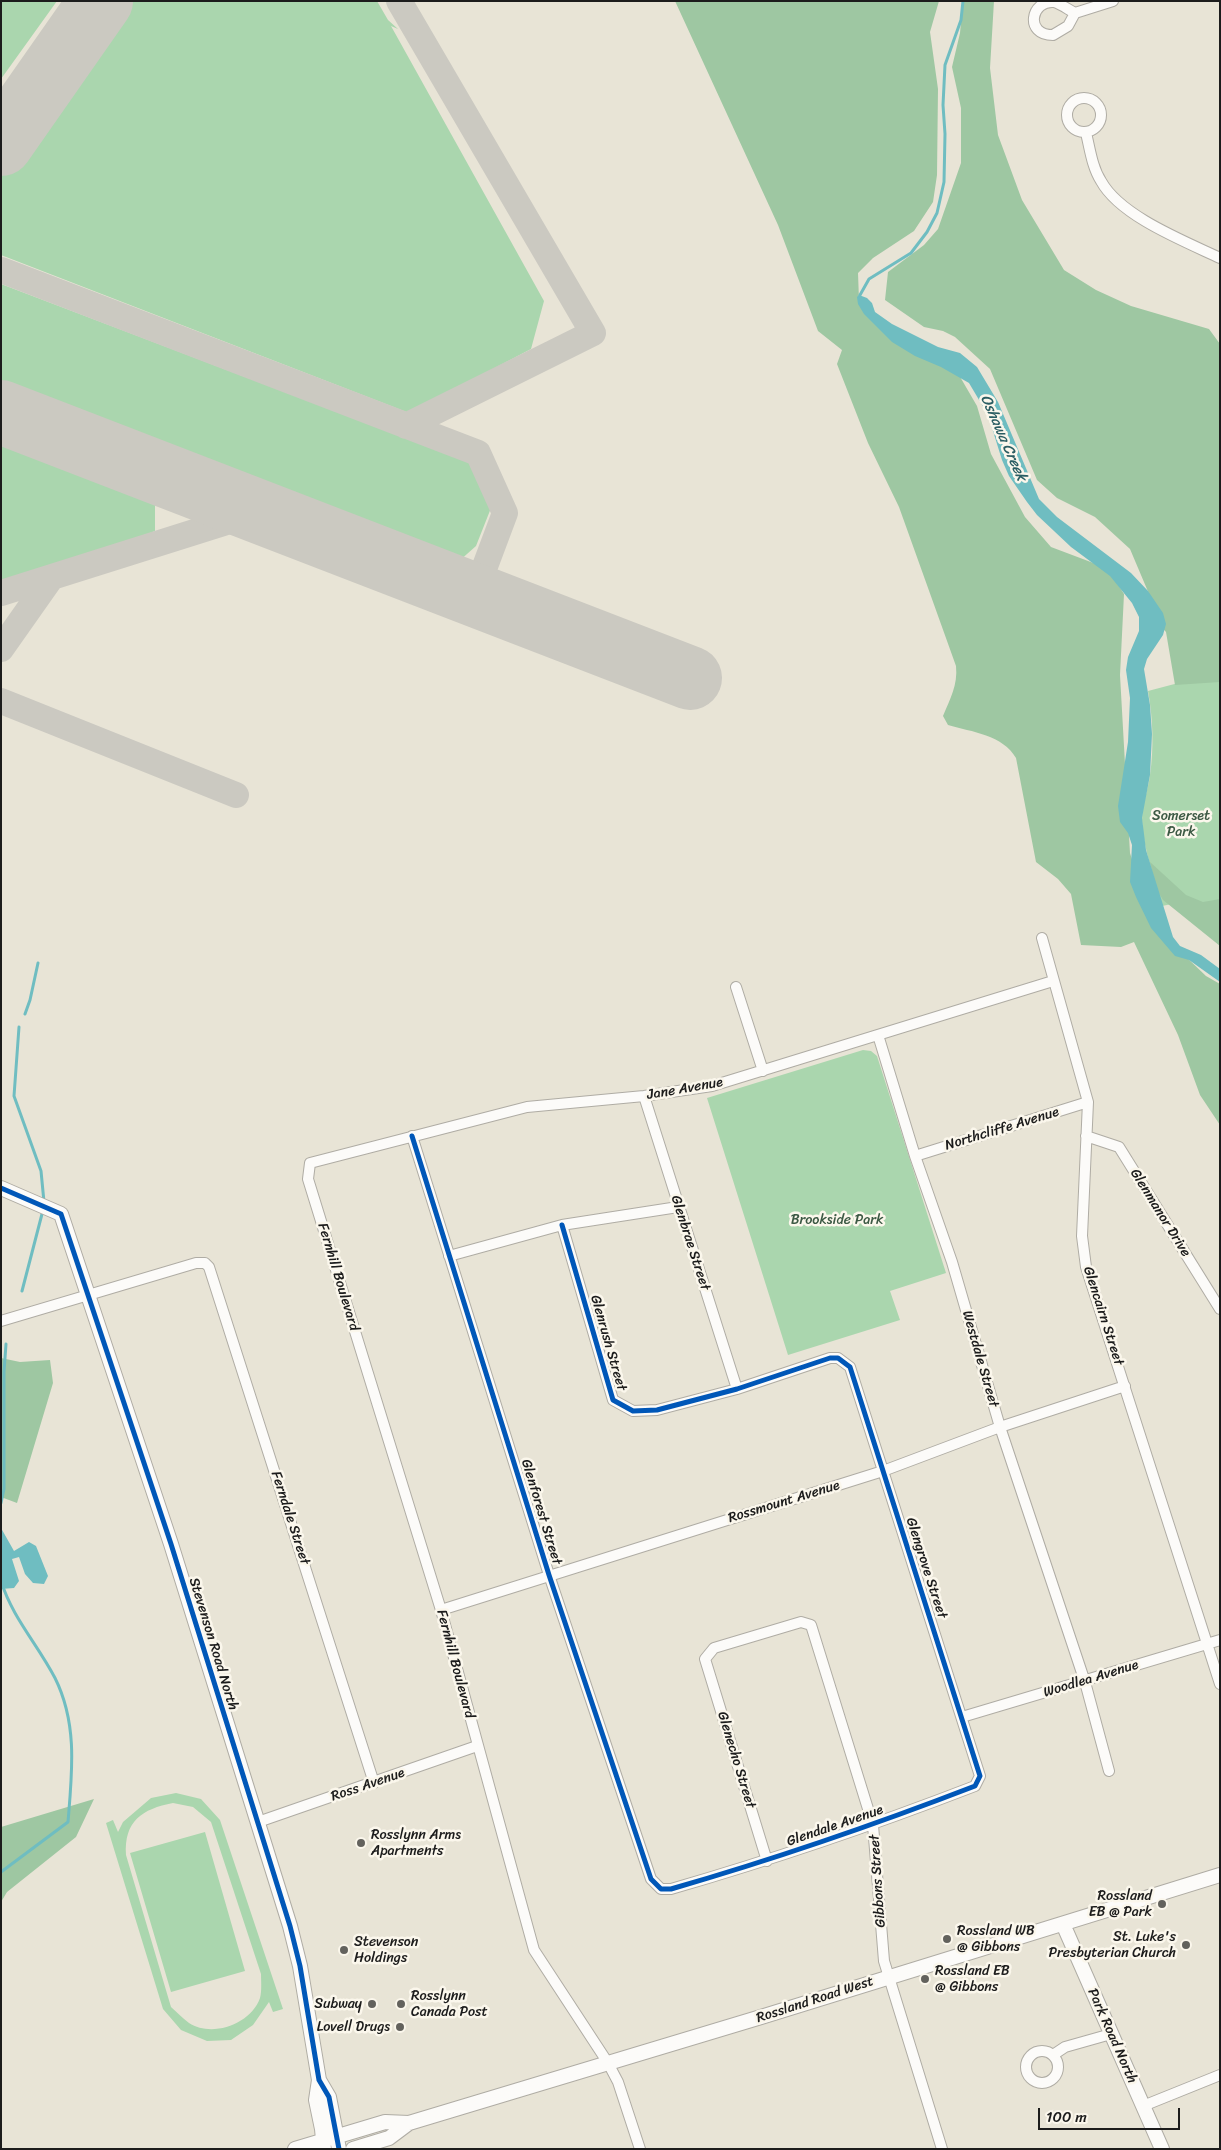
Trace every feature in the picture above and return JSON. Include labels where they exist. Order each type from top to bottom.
[{"type":"main road","name":"Stevenson Road North","points":[[1,1188],[61,1214],[172,1544],[295,1947],[319,2080],[329,2097],[331,2143]]},
{"type":"main road","name":"Rossland Road West","points":[[295,2149],[331,2143],[385,2122],[409,2123],[1220,1875]]},
{"type":"main road","name":"Park Road North","points":[[1063,1924],[1162,2149]]},
{"type":"main road","name":"Rossland Road West","points":[[353,2149],[389,2138],[409,2123]]},
{"type":"street","points":[[1075,13],[1113,1]]},
{"type":"street","points":[[1086,133],[1096,170],[1113,198],[1126,210],[1220,258]]},
{"type":"street","name":"Glencairn Street","points":[[1042,938],[1088,1102],[1082,1236],[1086,1267],[1220,1684]]},
{"type":"street","name":"Jane Avenue","points":[[310,1163],[527,1107],[644,1096],[712,1086],[1053,981]]},
{"type":"street","points":[[736,987],[763,1071]]},
{"type":"street","name":"Westdale Street","points":[[878,1035],[915,1156],[952,1262],[1000,1427],[1085,1682],[1109,1770]]},
{"type":"street","name":"Glenbrae Street","points":[[644,1096],[737,1389]]},
{"type":"street","name":"Northcliffe Avenue","points":[[915,1156],[1088,1102]]},
{"type":"street","name":"Glenforest Street","points":[[412,1136],[549,1576],[651,1879],[661,1888]]},
{"type":"street","name":"Glenmanor Drive","points":[[1086,1136],[1119,1147],[1220,1309]]},
{"type":"street","name":"Fernhill Boulevard","points":[[310,1163],[308,1179],[441,1610],[534,1950],[608,2063],[618,2082],[640,2149]]},
{"type":"street","points":[[449,1256],[562,1225],[678,1207]]},
{"type":"street","name":"Glenrush Street","points":[[562,1225],[613,1400],[633,1411],[657,1410],[737,1389],[830,1358],[838,1358],[850,1367]]},
{"type":"street","name":"Ferndale Street","points":[[88,1296],[196,1263],[205,1264],[212,1273],[374,1783]]},
{"type":"street","points":[[1,1321],[88,1296]]},
{"type":"street","name":"Glengrove Street","points":[[850,1367],[980,1776]]},
{"type":"street","name":"Rossmount Avenue","points":[[441,1610],[883,1471],[1000,1427],[1125,1386]]},
{"type":"street","name":"Glenecho Street","points":[[767,1861],[705,1659],[714,1648],[801,1622]]},
{"type":"street","name":"Gibbons Street","points":[[801,1622],[811,1625],[873,1825],[884,1961],[942,2149]]},
{"type":"street","name":"Woodlea Avenue","points":[[962,1717],[1085,1682],[1220,1640]]},
{"type":"street","name":"Ross Avenue","points":[[258,1822],[478,1746]]},
{"type":"street","name":"Glendale Avenue","points":[[661,1888],[671,1889],[767,1861],[873,1825],[975,1786],[980,1776]]},
{"type":"street","points":[[1053,2055],[1065,2047],[1111,2034]]},
{"type":"street","points":[[1143,2106],[1220,2074]]},
{"type":"green space","points":[[1,1],[57,1],[1,79]]},
{"type":"green space","points":[[119,1],[377,1],[388,20],[398,29],[391,26],[544,301],[531,349],[409,413],[1,255],[1,170]]},
{"type":"green space","points":[[675,1],[939,1],[930,32],[938,89],[937,175],[933,202],[914,231],[873,258],[858,273],[859,300],[888,330],[959,375],[977,406],[991,454],[1025,517],[1051,547],[1104,567],[1112,575],[1124,594],[1120,675],[1130,853],[1150,918],[1159,931],[1206,976],[1220,984],[1220,1125],[1200,1095],[1178,1035],[1134,942],[1121,947],[1081,945],[1071,894],[1058,879],[1036,862],[1016,758],[1010,750],[995,739],[977,732],[948,725],[943,716],[955,686],[956,666],[899,507],[868,443],[837,364],[842,350],[818,331],[778,225]]},
{"type":"green space","points":[[963,1],[994,1],[990,68],[998,135],[1022,200],[1064,270],[1096,290],[1131,306],[1209,329],[1220,344],[1220,682],[1175,685],[1166,632],[1156,621],[1152,601],[1130,549],[1095,517],[1057,498],[1037,480],[990,369],[955,337],[943,331],[924,327],[885,300],[888,272],[924,245],[938,229],[961,163],[961,108],[952,67],[960,33]]},
{"type":"green space","points":[[1,284],[469,462],[491,508],[476,546],[458,562],[1,386]]},
{"type":"green space","points":[[1,435],[155,497],[155,531],[47,579],[1,591]]},
{"type":"green space","name":"Somerset Park","points":[[1220,672],[1220,909],[1177,903],[1162,906],[1147,853],[1142,820],[1152,754],[1152,722],[1148,691]]},
{"type":"green space","points":[[1150,862],[1186,895],[1203,902],[1220,899],[1220,946],[1163,900],[1157,890]]},
{"type":"green space","name":"Brookside Park","points":[[863,1050],[871,1051],[877,1056],[946,1273],[890,1291],[900,1320],[788,1355],[707,1098]]},
{"type":"green space","points":[[1,1358],[20,1362],[50,1360],[53,1383],[17,1503],[1,1497]]},
{"type":"green space","points":[[176,1793],[201,1799],[220,1820],[283,2009],[273,2012],[269,2002],[253,2025],[231,2040],[207,2041],[181,2030],[163,2009],[106,1823],[113,1820],[118,1832],[123,1822],[151,1798]],"holes":[[[173,1803],[193,1807],[211,1822],[261,1974],[261,1995],[255,2007],[240,2021],[219,2029],[198,2027],[189,2023],[171,2007],[126,1855],[128,1833],[137,1818],[152,1809]]]},
{"type":"green space","points":[[94,1799],[76,1837],[7,1892],[1,1902],[1,1827]]},
{"type":"green space","points":[[205,1832],[245,1971],[171,1992],[130,1853]]},
{"type":"water","points":[[859,295],[867,298],[872,303],[875,312],[892,324],[938,347],[960,353],[977,367],[998,402],[1039,499],[1057,517],[1131,573],[1148,591],[1163,613],[1166,624],[1163,635],[1147,659],[1144,669],[1150,705],[1152,734],[1150,775],[1142,818],[1146,850],[1173,937],[1180,946],[1201,955],[1220,969],[1220,982],[1189,960],[1175,956],[1151,928],[1130,882],[1132,845],[1128,833],[1120,822],[1118,806],[1128,742],[1130,698],[1126,670],[1128,657],[1139,631],[1139,617],[1132,603],[1110,576],[1071,547],[1037,515],[1027,502],[1009,476],[988,415],[969,383],[941,367],[915,356],[892,342],[864,314],[858,304],[857,297]]},
{"type":"water","points":[[1,1528],[14,1551],[29,1542],[36,1546],[48,1576],[44,1584],[33,1583],[25,1574],[19,1557],[12,1559],[19,1581],[14,1588],[1,1589]]},
{"type":"waterway","name":"Oshawa Creek","points":[[860,295],[869,279],[911,253],[927,232],[937,213],[944,182],[945,134],[943,105],[945,65],[961,20],[963,1]]},
{"type":"waterway","points":[[25,1014],[38,963]]},
{"type":"waterway","points":[[19,1027],[14,1096],[41,1171],[44,1202]]},
{"type":"waterway","points":[[22,1291],[42,1214]]},
{"type":"waterway","points":[[1,1503],[4,1489],[4,1372],[6,1344]]},
{"type":"waterway","points":[[1,1581],[18,1619],[55,1678],[67,1713],[72,1749],[68,1822],[1,1872]]},
{"type":"taxiway","points":[[399,1],[593,333],[406,426]]},
{"type":"taxiway","points":[[1,270],[478,453],[505,513],[484,569],[463,592]]},
{"type":"taxiway","points":[[1,593],[258,512]]},
{"type":"taxiway","points":[[1,649],[51,578]]},
{"type":"taxiway","points":[[1,701],[236,795]]},
{"type":"runway","points":[[1,144],[101,1]]},
{"type":"runway","points":[[1,412],[690,678]]},
{"type":"cycle path","points":[[412,1136],[549,1575],[651,1879],[661,1889],[671,1889],[824,1841],[975,1786],[980,1776],[850,1367],[838,1358],[830,1358],[737,1389],[657,1410],[633,1411],[613,1400],[562,1225]]},
{"type":"cycle path","points":[[1,1188],[61,1214],[171,1544],[290,1926],[300,1966],[319,2080],[329,2097],[339,2149]]},
{"type":"place","name":"Rosslynn Arms Apartments","points":[[361,1843]]},
{"type":"place","name":"Rossland EB @ Park","points":[[1162,1904]]},
{"type":"place","name":"Rossland WB @ Gibbons","points":[[947,1939]]},
{"type":"place","name":"St. Luke's Presbyterian Church","points":[[1186,1945]]},
{"type":"place","name":"Stevenson Holdings","points":[[344,1950]]},
{"type":"place","name":"Rossland EB @ Gibbons","points":[[925,1979]]},
{"type":"place","name":"Subway","points":[[372,2004]]},
{"type":"place","name":"Rosslynn Canada Post","points":[[401,2004]]},
{"type":"place","name":"Lovell Drugs","points":[[400,2027]]}]
